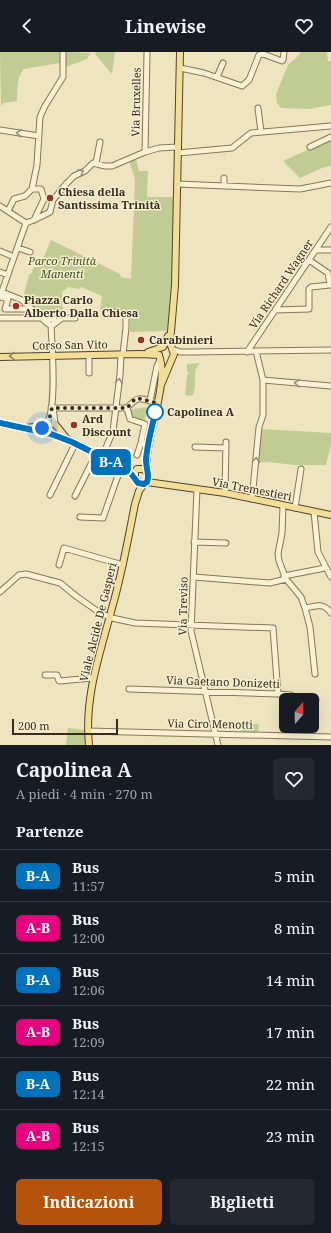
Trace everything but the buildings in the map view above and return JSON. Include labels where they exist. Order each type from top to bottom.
[{"type":"main road","points":[[161,385],[174,353],[171,349],[170,343],[175,285],[180,52]]},
{"type":"main road","points":[[135,504],[135,472],[143,463],[149,445],[161,385],[162,372],[160,351],[171,327]]},
{"type":"main road","points":[[140,354],[168,347],[171,349]]},
{"type":"main road","points":[[140,354],[160,358],[165,361],[172,359]]},
{"type":"main road","name":"Corso San Vito","points":[[0,357],[140,354]]},
{"type":"main road","points":[[0,423],[49,433],[56,432],[56,425]]},
{"type":"main road","points":[[46,424],[42,430],[74,443],[122,468],[130,470],[143,469],[156,480],[170,485]]},
{"type":"main road","points":[[26,428],[34,428],[46,424],[56,425],[64,436],[74,443]]},
{"type":"main road","points":[[135,504],[145,483],[147,473],[147,453]]},
{"type":"main road","points":[[122,468],[140,484],[170,485]]},
{"type":"main road","name":"Via Tremestieri","points":[[170,485],[225,493],[331,515]]},
{"type":"main road","name":"Viale Alcide De Gasperi","points":[[89,745],[88,704],[93,678],[123,565],[135,504]]},
{"type":"street","points":[[8,211],[14,199],[25,196],[32,189],[37,165],[39,123],[42,112],[63,77],[63,52]]},
{"type":"street","points":[[180,68],[217,77],[239,86],[244,85],[249,80],[260,53],[282,61],[284,52]]},
{"type":"street","name":"Via Bruxelles","points":[[145,152],[147,53]]},
{"type":"street","points":[[217,77],[223,63]]},
{"type":"street","points":[[258,108],[261,132]]},
{"type":"street","points":[[26,223],[50,212],[53,200],[66,184],[74,176],[85,171],[90,164],[96,163],[105,166],[112,166],[145,152],[159,148],[178,150],[232,148],[250,133],[331,126]]},
{"type":"street","points":[[0,130],[39,136]]},
{"type":"street","points":[[310,147],[331,137]]},
{"type":"street","points":[[96,163],[100,142]]},
{"type":"street","points":[[224,178],[224,186]]},
{"type":"street","points":[[177,184],[300,189],[331,183]]},
{"type":"street","points":[[32,189],[41,189],[44,199],[34,220]]},
{"type":"street","points":[[0,206],[26,223]]},
{"type":"street","points":[[38,212],[50,212]]},
{"type":"street","points":[[26,223],[1,295],[22,300],[41,318],[51,324]]},
{"type":"street","name":"Via Richard Wagner","points":[[247,352],[331,227]]},
{"type":"street","points":[[18,248],[30,252]]},
{"type":"street","points":[[316,250],[331,250]]},
{"type":"street","points":[[0,251],[14,257]]},
{"type":"street","points":[[275,310],[309,309],[309,289],[311,287],[330,285],[328,273],[309,260]]},
{"type":"street","points":[[0,272],[8,275]]},
{"type":"street","points":[[9,297],[5,309],[32,309]]},
{"type":"street","points":[[102,458],[112,431],[126,328],[126,314],[114,312]]},
{"type":"street","points":[[0,318],[75,318]]},
{"type":"street","points":[[51,318],[55,320],[51,324],[52,400],[56,425]]},
{"type":"street","points":[[51,324],[62,318]]},
{"type":"street","points":[[171,349],[180,352],[331,350]]},
{"type":"street","points":[[252,499],[259,427],[263,415],[263,380],[256,351]]},
{"type":"street","points":[[172,359],[179,355],[192,352]]},
{"type":"street","points":[[89,355],[89,373]]},
{"type":"street","points":[[149,355],[154,359],[157,366]]},
{"type":"street","points":[[150,401],[160,358]]},
{"type":"street","points":[[263,380],[331,386]]},
{"type":"street","points":[[53,408],[125,408],[137,398],[157,403]]},
{"type":"street","points":[[46,424],[51,417],[53,408]]},
{"type":"street","points":[[125,408],[130,418],[145,424],[137,455]]},
{"type":"street","points":[[225,493],[226,442]]},
{"type":"street","points":[[50,495],[74,443]]},
{"type":"street","points":[[141,443],[149,445]]},
{"type":"street","points":[[195,447],[226,448]]},
{"type":"street","points":[[75,496],[96,454]]},
{"type":"street","points":[[80,517],[103,518],[122,468]]},
{"type":"street","points":[[295,508],[300,469]]},
{"type":"street","name":"Via Treviso","points":[[197,489],[191,625],[192,640],[218,745]]},
{"type":"street","points":[[283,506],[282,533],[278,554],[285,578],[301,597],[305,608],[310,627],[315,674]]},
{"type":"street","points":[[194,577],[270,583],[285,578],[329,573],[318,552],[314,512]]},
{"type":"street","points":[[194,542],[226,543]]},
{"type":"street","points":[[59,565],[64,548],[123,565]]},
{"type":"street","points":[[0,592],[19,575],[26,574],[60,583],[94,608],[110,617],[135,623],[273,628],[278,694]]},
{"type":"street","points":[[305,608],[323,606],[331,613]]},
{"type":"street","points":[[45,675],[57,674],[59,681],[93,678]]},
{"type":"street","name":"Via Gaetano Donizetti","points":[[129,689],[278,694]]},
{"type":"street","name":"Via Ciro Menotti","points":[[88,731],[331,737]]},
{"type":"green space","points":[[0,52],[60,52],[60,63],[24,69],[20,75],[17,88],[17,101],[4,103],[1,106]]},
{"type":"green space","points":[[66,52],[91,53],[87,59],[66,67]]},
{"type":"green space","points":[[96,52],[115,52],[112,74],[95,54]]},
{"type":"green space","points":[[301,52],[327,52],[328,61],[331,61],[331,105],[309,109],[281,108],[277,103],[276,94],[288,65]]},
{"type":"green space","points":[[331,139],[331,166],[322,168],[300,178],[283,161]]},
{"type":"green space","name":"Parco Trinità Manenti","points":[[136,159],[139,171],[148,171],[147,197],[174,197],[172,273],[168,331],[130,332],[130,311],[100,309],[102,296],[81,287],[79,289],[68,287],[62,292],[63,315],[49,315],[42,310],[40,313],[23,298],[29,274],[31,274],[34,267],[40,267],[51,240],[120,274],[121,277],[131,279],[135,179],[129,161]]},
{"type":"green space","points":[[200,363],[197,367],[195,375],[194,392],[192,396],[185,395],[187,376],[189,372],[187,372],[187,364]]},
{"type":"green space","points":[[146,407],[147,410],[145,421],[134,419],[129,410]]},
{"type":"green space","points":[[260,429],[331,433],[331,444],[326,465],[294,465],[269,462],[257,463],[258,453],[260,451],[258,450]]},
{"type":"green space","points":[[243,724],[259,724],[258,733],[242,732]]},
{"type":"green space","points":[[68,728],[84,730],[85,745],[66,745]]},
{"type":"bus line","name":"B-A","points":[[0,423],[51,434],[72,442],[124,468],[138,483],[144,484],[148,479],[146,460],[156,410]]},
{"type":"place","name":"Chiesa della Santissima Trinità","points":[[50,198]]},
{"type":"place","name":"Piazza Carlo Alberto Dalla Chiesa","points":[[16,306]]},
{"type":"place","name":"Carabinieri","points":[[141,340]]},
{"type":"place","name":"Capolinea A","points":[[155,412]]},
{"type":"place","name":"Ard Discount","points":[[74,425]]},
{"type":"route","points":[[42,428],[42,426],[47,423],[51,417],[52,408],[127,408],[137,398],[157,403],[155,412]]}]
